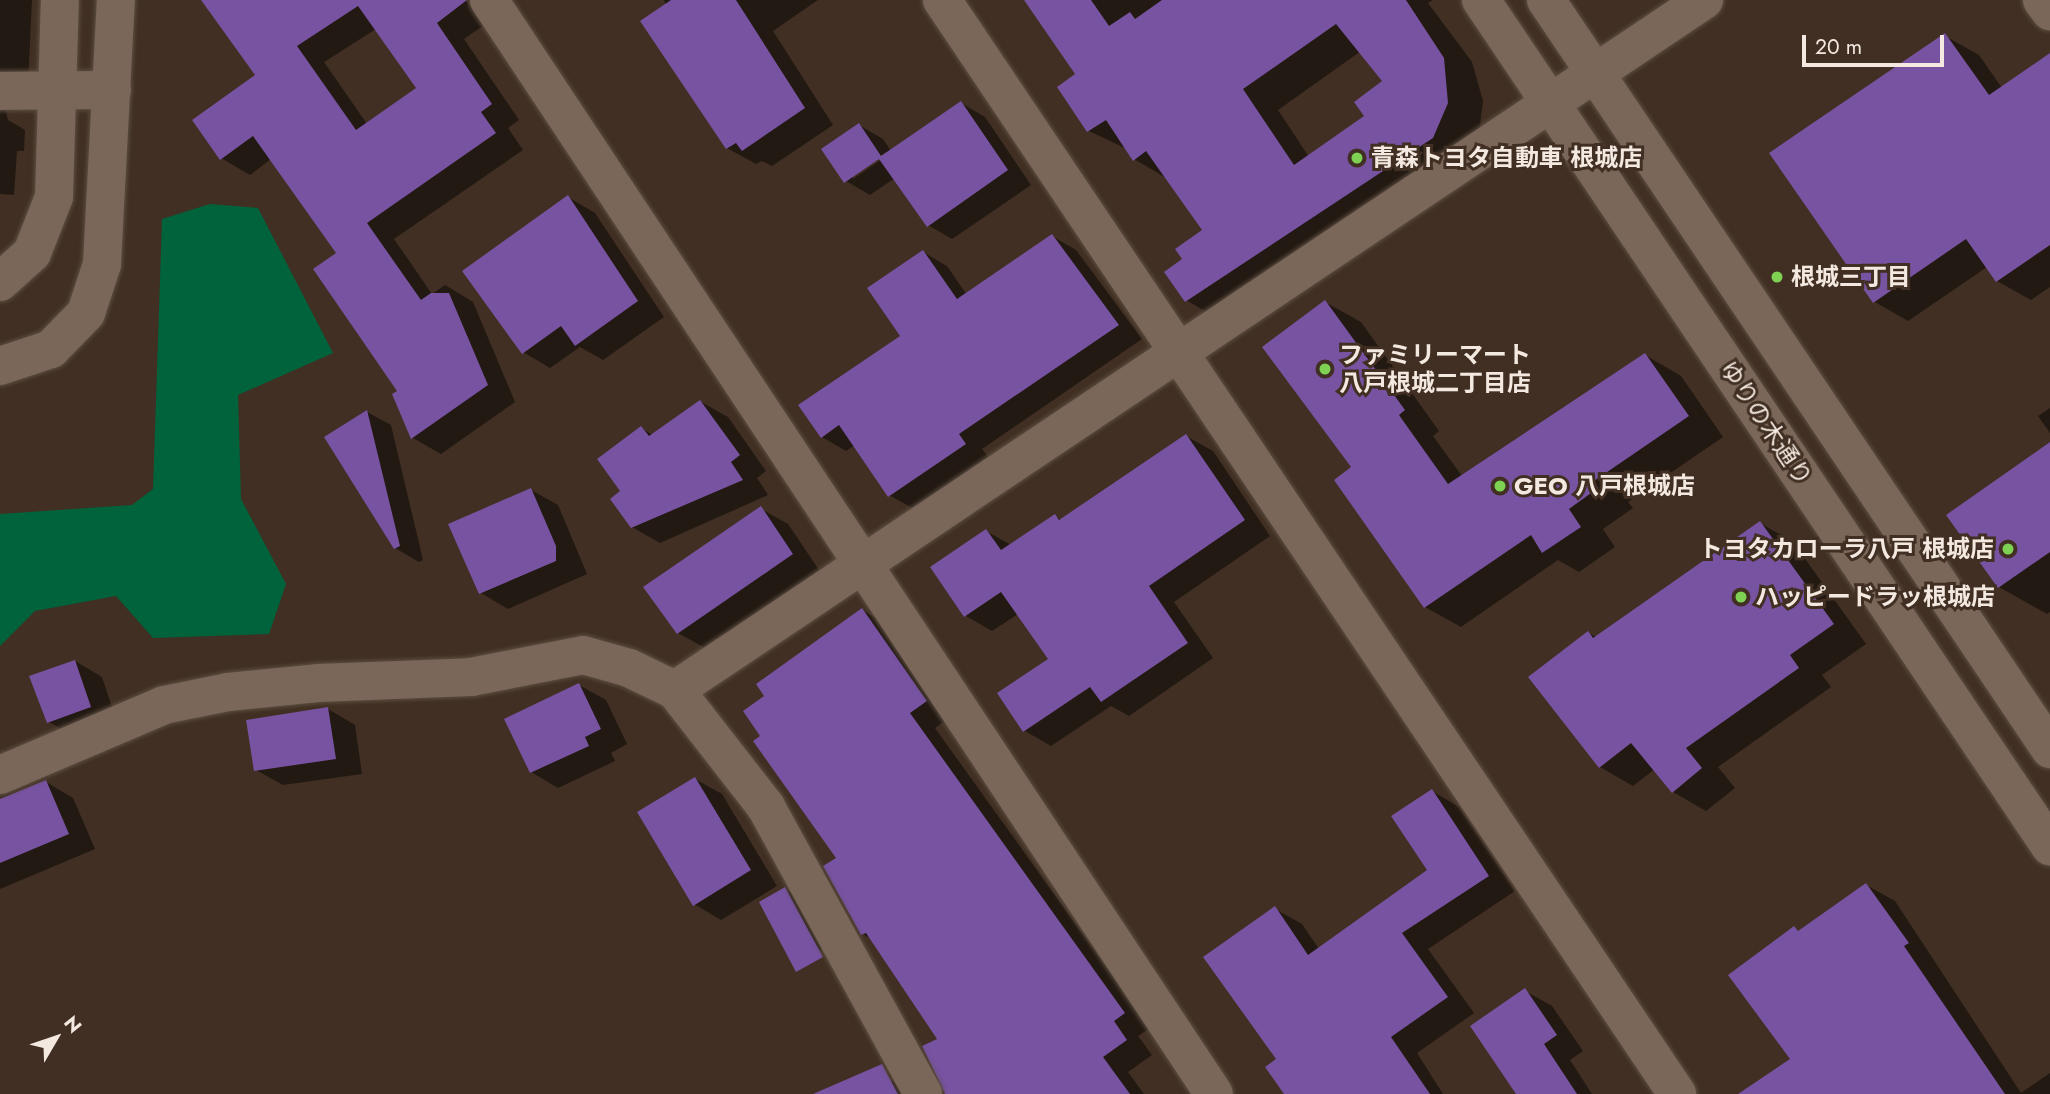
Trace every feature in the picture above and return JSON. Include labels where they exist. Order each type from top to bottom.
[{"type":"street","points":[[0,282],[32,253],[54,197],[55,90],[60,0]]},
{"type":"street","points":[[0,366],[51,349],[86,313],[102,264],[116,0]]},
{"type":"street","points":[[489,0],[1214,1094]]},
{"type":"street","points":[[942,0],[1677,1094]]},
{"type":"street","name":"ゆりの木通り","points":[[1481,0],[2050,846]]},
{"type":"street","points":[[1546,0],[2050,749]]},
{"type":"street","points":[[675,690],[862,560],[1552,104],[1704,0]]},
{"type":"street","points":[[2042,0],[2050,11]]},
{"type":"street","points":[[0,91],[112,90]]},
{"type":"street","points":[[0,775],[164,705],[228,692],[318,683],[471,677],[583,655],[629,668],[675,690],[766,807],[923,1094]]},
{"type":"green space","points":[[210,204],[258,208],[333,353],[238,395],[241,499],[286,584],[269,634],[153,638],[116,596],[35,611],[0,646],[0,514],[132,505],[153,489],[162,219]]},
{"type":"building","points":[[201,0],[467,0],[437,23],[492,104],[481,112],[496,133],[367,223],[421,300],[431,293],[449,293],[488,385],[411,439],[392,394],[397,391],[313,269],[336,253],[253,136],[220,160],[192,120],[255,75]],"holes":[[[358,6],[416,88],[356,130],[297,46]]]},
{"type":"building","points":[[671,0],[736,0],[805,108],[742,151],[736,143],[726,149],[640,21]]},
{"type":"building","points":[[1024,0],[1091,0],[1109,26],[1130,12],[1135,19],[1162,0],[1406,0],[1444,58],[1448,103],[1433,138],[1185,302],[1164,272],[1182,259],[1175,249],[1202,230],[1146,151],[1133,161],[1106,120],[1087,132],[1057,87],[1075,74]],"holes":[[[1336,24],[1382,81],[1354,102],[1364,116],[1294,165],[1243,89]]]},
{"type":"building","points":[[1945,33],[1989,95],[2050,53],[2050,245],[1996,282],[1966,239],[1873,303],[1769,153]]},
{"type":"building","points":[[961,101],[1008,170],[927,227],[879,159],[844,183],[821,149],[859,123],[881,156]]},
{"type":"building","points":[[568,195],[638,301],[575,346],[561,326],[522,354],[462,271]]},
{"type":"building","points":[[1052,234],[1119,325],[959,434],[966,444],[888,497],[839,425],[821,438],[798,405],[900,336],[867,288],[923,250],[957,299]]},
{"type":"building","points":[[1325,300],[1405,410],[1399,415],[1448,484],[1645,353],[1689,416],[1594,481],[1598,488],[1569,509],[1581,527],[1542,553],[1531,535],[1424,608],[1334,480],[1351,467],[1262,347]]},
{"type":"building","points":[[700,400],[740,455],[731,462],[743,480],[631,528],[610,499],[620,491],[597,459],[641,426],[649,436]]},
{"type":"building","points":[[367,410],[400,546],[394,549],[324,437]]},
{"type":"building","points":[[1186,434],[1245,520],[1149,586],[1188,643],[1101,702],[1090,687],[1023,732],[997,693],[1048,659],[1001,592],[964,617],[930,567],[986,529],[1001,550],[1055,514],[1059,520]]},
{"type":"building","points":[[2050,442],[2050,552],[1998,588],[1946,515]]},
{"type":"building","points":[[531,488],[556,546],[556,561],[479,594],[448,524]]},
{"type":"building","points":[[761,506],[793,554],[677,634],[643,587]]},
{"type":"building","points":[[1760,521],[1834,624],[1790,655],[1799,668],[1686,748],[1702,768],[1672,793],[1631,743],[1599,768],[1528,677],[1588,631],[1593,638]]},
{"type":"building","points":[[862,608],[927,701],[910,713],[1125,1013],[1114,1021],[1127,1040],[1103,1057],[1130,1094],[945,1094],[922,1046],[937,1039],[866,933],[861,935],[823,866],[836,858],[753,741],[760,736],[743,711],[764,696],[756,684]]},
{"type":"building","points":[[75,660],[91,707],[47,723],[29,676]]},
{"type":"building","points":[[579,683],[601,729],[585,737],[589,746],[530,773],[504,719]]},
{"type":"building","points":[[328,707],[336,759],[254,771],[246,720]]},
{"type":"building","points":[[695,777],[751,870],[693,906],[637,812]]},
{"type":"building","points":[[46,780],[69,834],[0,863],[0,799]]},
{"type":"building","points":[[1432,789],[1489,876],[1402,933],[1448,997],[1391,1037],[1430,1094],[1284,1094],[1265,1067],[1276,1059],[1203,957],[1275,906],[1308,955],[1427,870],[1391,816]]},
{"type":"building","points":[[1866,883],[1909,943],[1904,946],[2005,1094],[1738,1094],[1790,1059],[1728,975],[1794,926],[1798,931]]},
{"type":"building","points":[[785,887],[823,957],[796,972],[759,902]]},
{"type":"building","points":[[1525,988],[1557,1035],[1544,1044],[1577,1094],[1516,1094],[1470,1026]]},
{"type":"building","points":[[882,1064],[898,1094],[813,1094]]},
{"type":"place","name":"青森トヨタ自動車 根城店","points":[[1357,158]]},
{"type":"place","name":"根城三丁目","points":[[1777,277]]},
{"type":"place","name":"ファミリーマート 八戸根城二丁目店","points":[[1325,369]]},
{"type":"place","name":"GEO 八戸根城店","points":[[1500,486]]},
{"type":"place","name":"トヨタカローラ八戸 根城店","points":[[2008,549]]},
{"type":"place","name":"ハッピードラッ根城店","points":[[1741,597]]}]
